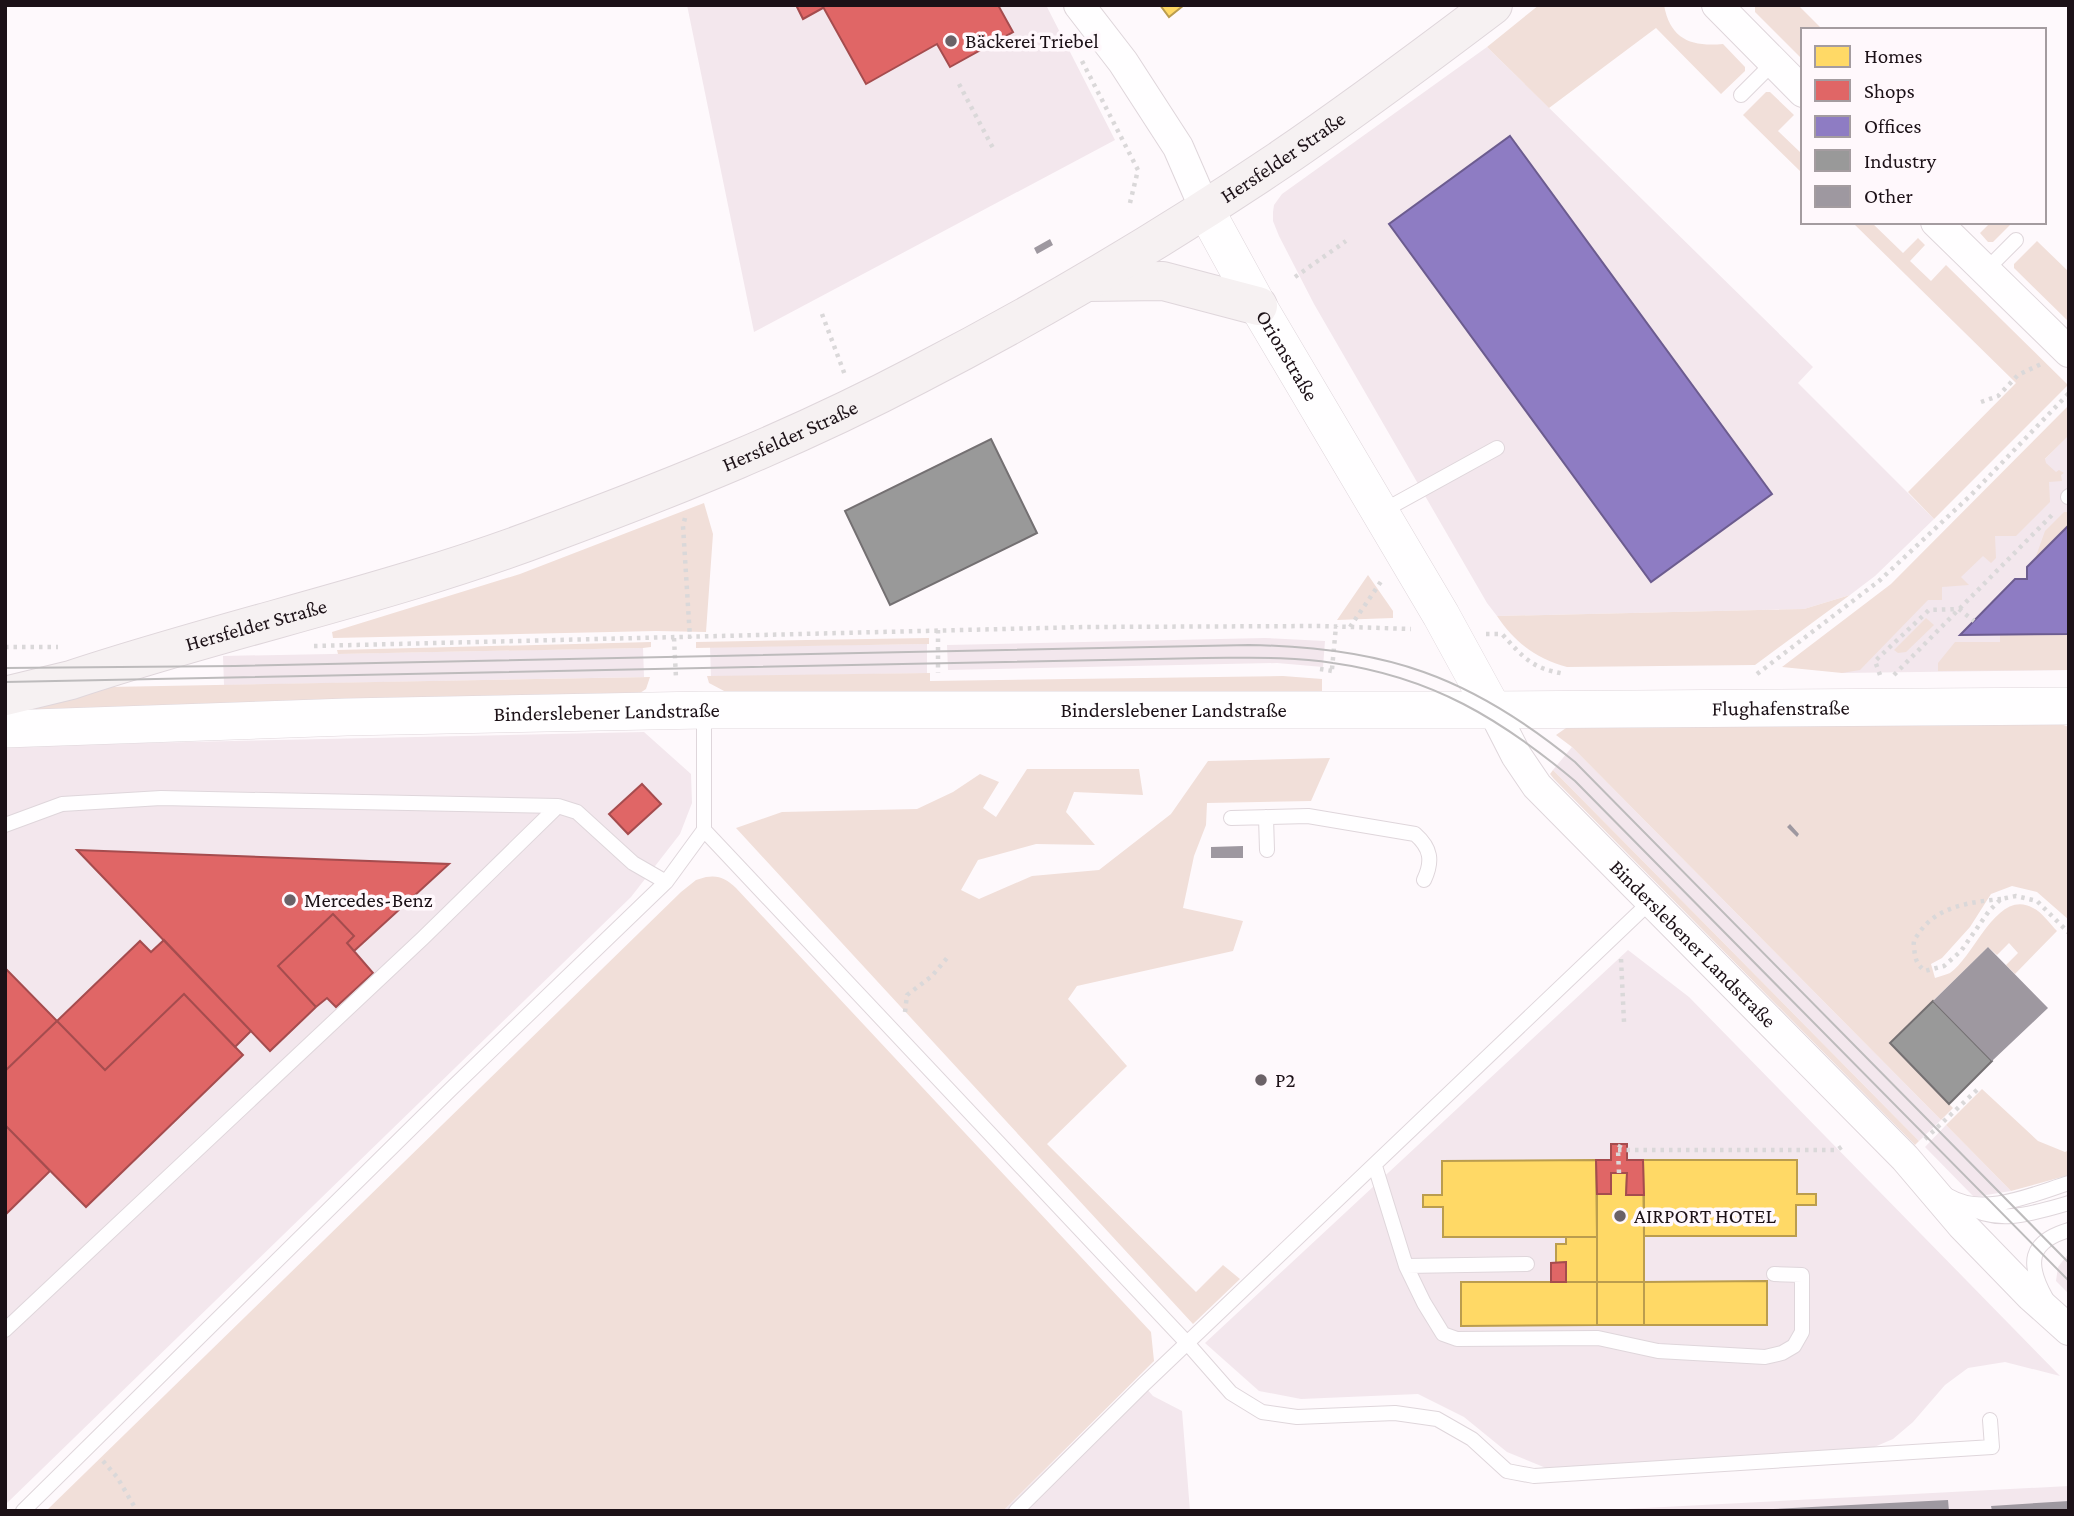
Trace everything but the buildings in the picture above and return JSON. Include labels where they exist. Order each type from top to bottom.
[{"type":"main road","name":"Hersfelder Straße","points":[[5,696],[71,681],[477,560],[659,492],[857,405],[918,375],[1084,282],[1205,209],[1281,159],[1493,5]]},
{"type":"main road","points":[[1084,282],[1163,281],[1258,306]]},
{"type":"street","name":"Orionstraße","points":[[1079,5],[1123,62],[1178,147],[1205,209],[1258,306],[1441,615],[1493,710]]},
{"type":"street","points":[[1717,5],[1801,90]]},
{"type":"street","points":[[1938,224],[1985,271],[2059,356]]},
{"type":"street","name":"Flughafenstraße","points":[[1493,710],[2069,706]]},
{"type":"street","name":"Binderslebener Landstraße","points":[[5,729],[347,717],[704,710],[1493,710],[1516,755],[1537,786],[1914,1167],[1962,1225],[2064,1325]]},
{"type":"lane","points":[[1741,95],[1773,63]]},
{"type":"lane","points":[[1985,271],[2015,240]]},
{"type":"lane","points":[[1380,512],[1497,448]]},
{"type":"lane","points":[[23,1511],[451,1089],[666,882],[704,830],[704,710]]},
{"type":"lane","points":[[5,825],[62,804],[161,798],[558,806],[577,812],[633,863],[666,882]]},
{"type":"lane","points":[[5,1330],[402,957],[558,806]]},
{"type":"lane","points":[[1231,818],[1308,816],[1415,834],[1426,844],[1430,854],[1430,868],[1424,880]]},
{"type":"lane","points":[[1266,817],[1266,850]]},
{"type":"lane","points":[[704,830],[1231,1392],[1262,1412],[1297,1418],[1395,1413],[1437,1419],[1472,1439],[1507,1471],[1534,1476],[1992,1447],[1990,1420]]},
{"type":"lane","points":[[1016,1511],[1650,902]]},
{"type":"lane","points":[[1375,1166],[1406,1266],[1443,1334],[1457,1339],[1598,1338],[1658,1351],[1765,1357],[1782,1353],[1794,1346],[1801,1332],[1802,1275],[1774,1274]]},
{"type":"lane","points":[[1914,1167],[1950,1198],[1977,1213],[2005,1217],[2069,1203]]},
{"type":"lane","points":[[1963,1204],[2007,1201],[2069,1183]]},
{"type":"lane","points":[[2064,1325],[2040,1286],[2033,1268],[2033,1259],[2047,1240],[2069,1230]]},
{"type":"lane","points":[[1406,1266],[1527,1264]]},
{"type":"path","points":[[1077,50],[1138,170],[1129,207]]},
{"type":"path","points":[[959,84],[994,150]]},
{"type":"path","points":[[1295,277],[1346,241]]},
{"type":"path","points":[[822,314],[857,405]]},
{"type":"path","points":[[1981,402],[1998,397],[2018,375],[2059,356]]},
{"type":"path","points":[[1757,674],[1879,581],[1971,495],[2069,393]]},
{"type":"path","points":[[1920,648],[2068,497]]},
{"type":"path","points":[[686,513],[683,526],[690,638]]},
{"type":"path","points":[[1349,627],[1383,579]]},
{"type":"path","points":[[1884,686],[1875,662],[1929,610],[1959,609],[1974,621]]},
{"type":"path","points":[[311,646],[938,630],[1335,626],[1411,629]]},
{"type":"path","points":[[1332,669],[1335,626]]},
{"type":"path","points":[[938,630],[938,673]]},
{"type":"path","points":[[2001,899],[1989,911],[1961,951],[1944,966],[1925,971],[1920,967],[1915,958],[1913,942],[1926,923],[1948,909],[1978,901],[2017,896],[2037,901],[2069,933]]},
{"type":"path","points":[[901,1039],[907,995],[932,976],[947,958]]},
{"type":"path","points":[[1621,961],[1624,1022]]},
{"type":"path","points":[[1914,1167],[1980,1087]]},
{"type":"path","points":[[1619,1173],[1618,1150],[1622,1142]]},
{"type":"path","points":[[1618,1150],[1837,1150],[1844,1145]]},
{"type":"path","points":[[100,1458],[117,1477],[137,1511]]},
{"type":"shaded area","points":[[687,5],[1046,5],[1115,140],[754,332]]},
{"type":"shaded area","points":[[1539,5],[1664,5],[1671,26],[1677,33],[1692,42],[1723,44],[1745,67],[1745,71],[1721,94],[1656,28],[1549,108],[1487,47]]},
{"type":"shaded area","points":[[1755,5],[1798,5],[1821,28],[1801,28],[1801,58],[1755,12]]},
{"type":"shaded area","points":[[1487,47],[1813,367],[1798,383],[1934,519],[1875,576],[1850,595],[1804,609],[1497,616],[1487,603],[1314,304],[1279,236],[1273,221],[1273,212],[1274,205],[1282,194]]},
{"type":"shaded area","points":[[1766,92],[1770,92],[1794,115],[1778,131],[1801,153],[1801,172],[1743,115]]},
{"type":"shaded area","points":[[1854,224],[1873,224],[1903,253],[1918,238],[1925,245],[1910,261],[1931,281],[1946,265],[2068,385],[1934,519],[1908,492],[2016,383]]},
{"type":"shaded area","points":[[1989,224],[2011,224],[1993,242],[1988,242],[1980,233]]},
{"type":"shaded area","points":[[2037,241],[2069,272],[2069,322],[2014,268],[2014,264]]},
{"type":"shaded area","points":[[2069,405],[2069,435],[2045,459],[2056,472],[2059,470],[2064,473],[2061,475],[2062,481],[2049,482],[2050,502],[2016,536],[1995,536],[1996,558],[1991,563],[1983,556],[1961,577],[1969,585],[1942,587],[1942,600],[1928,600],[1860,670],[1842,673],[1782,667],[1891,584]]},
{"type":"shaded area","points":[[2069,434],[2069,670],[1842,673]]},
{"type":"shaded area","points":[[704,503],[713,534],[706,632],[333,638],[332,632],[520,574]]},
{"type":"shaded area","points":[[2064,512],[2069,512],[2069,525],[2035,559],[2045,531]]},
{"type":"shaded area","points":[[1368,575],[1393,611],[1393,618],[1337,620]]},
{"type":"shaded area","points":[[1850,595],[1755,665],[1567,667],[1527,648],[1497,616],[1804,609]]},
{"type":"shaded area","points":[[1926,618],[1934,625],[1906,652],[1898,653],[1894,650]]},
{"type":"shaded area","points":[[2069,634],[2069,670],[1938,671],[1938,663],[1955,642],[2000,642],[2000,635]]},
{"type":"shaded area","points":[[929,638],[929,644],[696,648],[696,642]]},
{"type":"shaded area","points":[[1265,638],[1325,641],[1323,667],[1277,663],[948,670],[947,645]]},
{"type":"shaded area","points":[[651,642],[651,647],[643,648],[338,654],[337,650]]},
{"type":"shaded area","points":[[927,644],[927,673],[711,677],[710,647]]},
{"type":"shaded area","points":[[643,648],[644,677],[224,685],[223,656]]},
{"type":"shaded area","points":[[930,673],[930,681],[1283,676],[1322,679],[1322,692],[726,692],[709,683],[707,676]]},
{"type":"shaded area","points":[[650,677],[646,689],[637,695],[13,712],[108,687]]},
{"type":"shaded area","points":[[2055,722],[2069,727],[2069,920],[2037,892],[2012,886],[1991,894],[1970,927],[1942,958],[1931,964],[1935,978],[1950,973],[1959,965],[1987,927],[2008,907],[2020,904],[2033,908],[2057,931],[2015,974],[2006,965],[2018,953],[2009,943],[1997,955],[1988,947],[1890,1043],[1953,1108],[1941,1120],[1572,747],[1556,735],[1575,726]]},
{"type":"shaded area","points":[[644,732],[691,774],[692,803],[680,834],[631,897],[5,1505],[5,746]]},
{"type":"shaded area","points":[[1572,747],[1941,1120],[1919,1141],[1553,770]]},
{"type":"shaded area","points":[[1330,758],[1311,801],[1207,803],[1206,825],[1194,856],[1183,908],[1243,921],[1233,951],[1077,986],[1068,999],[1127,1066],[1047,1144],[1196,1292],[1223,1265],[1240,1279],[1193,1324],[736,828],[782,812],[917,809],[953,792],[980,774],[999,782],[983,808],[996,817],[1027,769],[1139,769],[1143,795],[1074,792],[1066,812],[1095,845],[1036,844],[978,860],[961,890],[979,899],[1032,876],[1099,870],[1171,814],[1208,761]]},
{"type":"shaded area","points":[[1553,770],[1919,1141],[1915,1145],[1554,779],[1550,774]]},
{"type":"shaded area","points":[[706,877],[722,878],[736,888],[1151,1332],[1154,1361],[1003,1511],[46,1511],[681,892],[696,880]]},
{"type":"shaded area","points":[[1628,950],[1689,997],[2060,1376],[2005,1362],[1968,1368],[1945,1385],[1913,1422],[1893,1439],[1865,1451],[1546,1468],[1507,1452],[1464,1417],[1418,1394],[1301,1399],[1259,1391],[1205,1343]]},
{"type":"shaded area","points":[[1982,1089],[2038,1141],[2065,1152],[2069,1150],[2069,1175],[2011,1191],[1946,1125]]},
{"type":"shaded area","points":[[1946,1125],[2011,1191],[1974,1197],[1925,1147]]},
{"type":"shaded area","points":[[2069,1253],[2069,1294],[2056,1281],[2058,1267]]},
{"type":"shaded area","points":[[1138,1379],[1153,1396],[1182,1411],[1190,1511],[1003,1511]]},
{"type":"shaded area","points":[[2069,1486],[2069,1511],[1586,1511]]},
{"type":"tram line","points":[[5,668],[235,666],[1249,645],[1298,647],[1384,660],[1424,672],[1462,688],[1536,732],[1575,762],[2069,1263]]},
{"type":"tram line","points":[[5,682],[1205,658],[1285,658],[1317,661],[1402,679],[1434,690],[1492,720],[1575,781],[2069,1281]]},
{"type":"place","name":"Bäckerei Triebel","points":[[951,41]]},
{"type":"place","name":"Mercedes-Benz","points":[[290,900]]},
{"type":"place","name":"P2","points":[[1261,1080]]},
{"type":"place","name":"AIRPORT HOTEL","points":[[1620,1216]]}]
